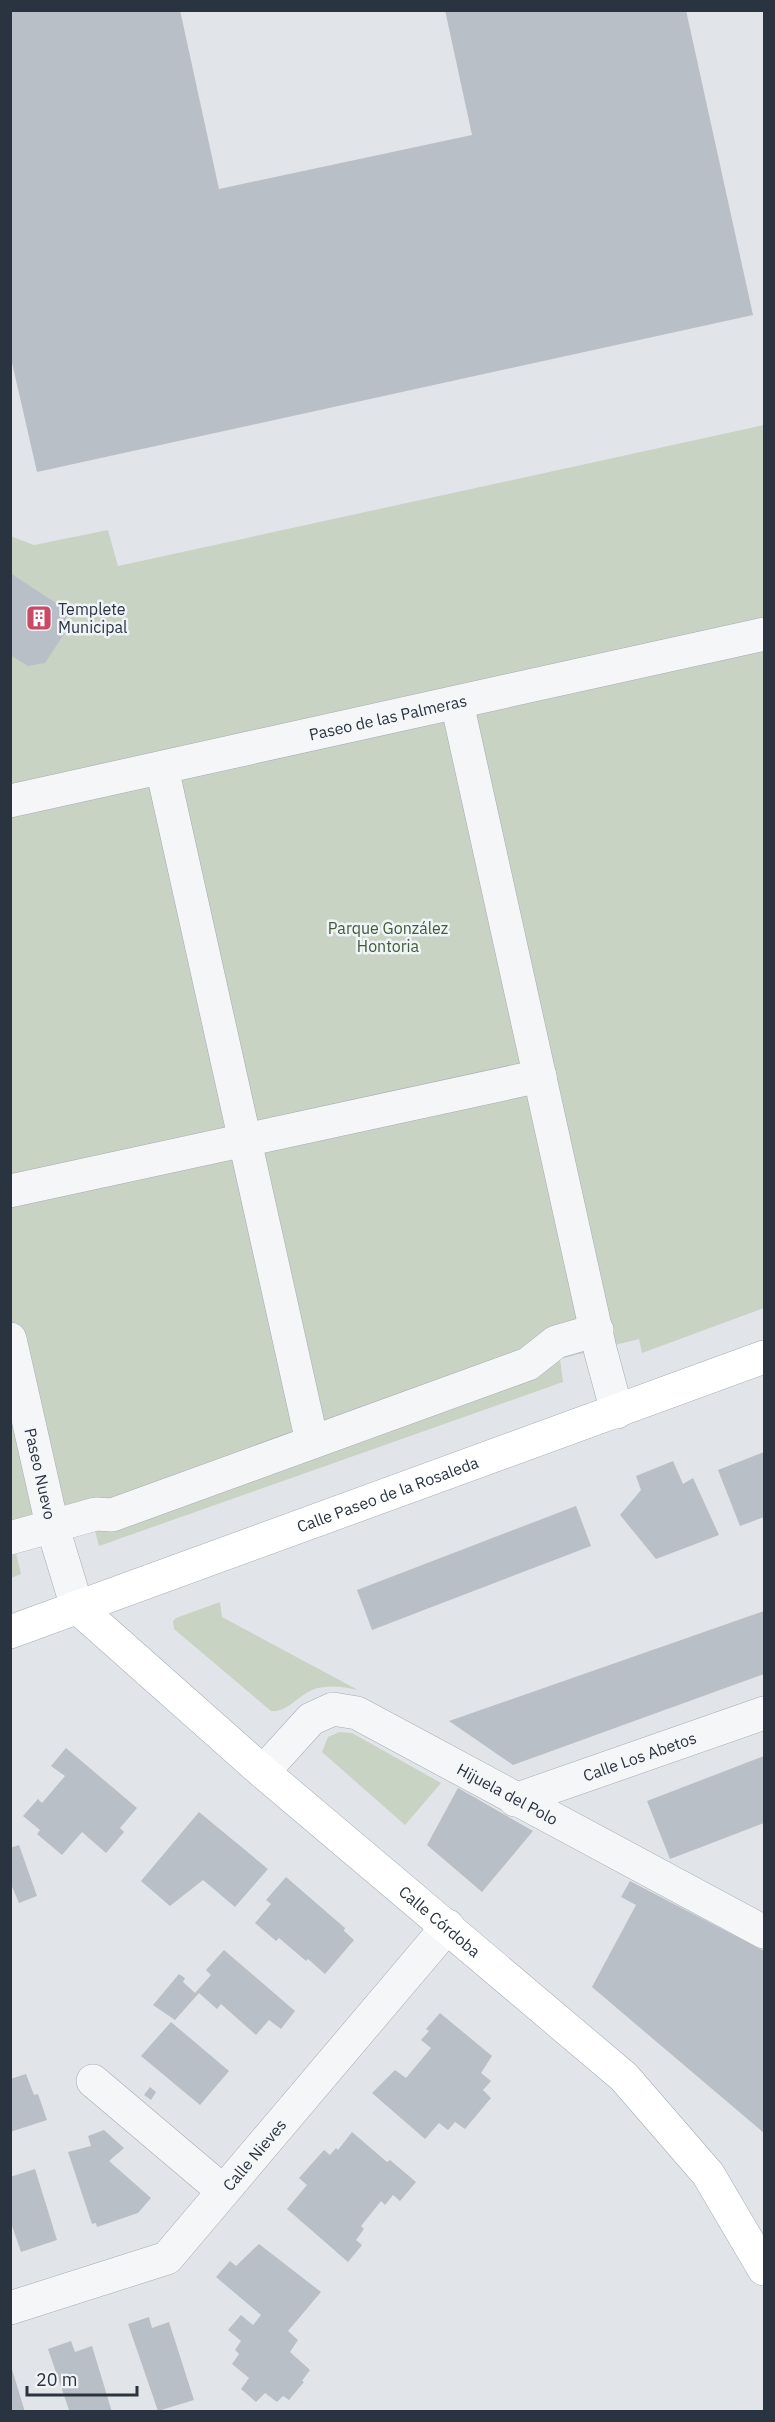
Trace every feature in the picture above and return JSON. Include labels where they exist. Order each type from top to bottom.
[{"type":"street","name":"Paseo de las Palmeras","points":[[10,801],[765,634]]},
{"type":"street","points":[[457,703],[617,1412]]},
{"type":"street","points":[[162,768],[312,1442]]},
{"type":"street","points":[[10,1191],[540,1076]]},
{"type":"street","points":[[10,1538],[96,1514],[112,1515],[528,1364],[556,1342],[597,1330]]},
{"type":"street","name":"Paseo Nuevo","points":[[10,1340],[52,1525],[77,1607]]},
{"type":"street","name":"Calle Paseo de la Rosaleda","points":[[10,1632],[765,1357]]},
{"type":"street","name":"Calle Córdoba","points":[[77,1607],[263,1772],[624,2077],[708,2174],[765,2269]]},
{"type":"street","name":"Hijuela del Polo","points":[[263,1772],[311,1719],[333,1709],[357,1713],[515,1800],[765,1932]]},
{"type":"street","name":"Calle Los Abetos","points":[[515,1800],[765,1713]]},
{"type":"street","name":"Calle Nieves","points":[[10,2308],[167,2258],[448,1926]]},
{"type":"street","points":[[93,2081],[223,2192]]},
{"type":"green space","name":"Parque González Hontoria","points":[[764,425],[764,1308],[642,1353],[639,1339],[560,1359],[563,1382],[99,1546],[95,1531],[16,1553],[21,1574],[11,1578],[10,536],[34,545],[108,530],[118,566]]},
{"type":"green space","points":[[220,1602],[222,1617],[358,1690],[335,1687],[318,1688],[282,1709],[271,1711],[174,1629],[173,1621],[176,1618]]},
{"type":"green space","points":[[339,1732],[352,1733],[441,1783],[405,1825],[322,1752],[328,1737]]},
{"type":"building","points":[[10,10],[180,10],[219,189],[472,135],[445,10],[686,10],[753,315],[37,472],[10,354]]},
{"type":"building","name":"Templete Municipal","points":[[10,573],[65,609],[68,628],[45,663],[28,666],[10,655]]},
{"type":"building","points":[[764,1452],[764,1517],[740,1526],[718,1470]]},
{"type":"building","points":[[673,1461],[683,1484],[693,1478],[719,1535],[656,1559],[620,1515],[641,1490],[636,1476]]},
{"type":"building","points":[[576,1506],[591,1546],[372,1630],[357,1590]]},
{"type":"building","points":[[764,1611],[764,1674],[513,1765],[449,1721]]},
{"type":"building","points":[[66,1748],[137,1808],[120,1828],[124,1832],[106,1853],[82,1832],[62,1855],[37,1834],[40,1830],[23,1816],[38,1799],[42,1803],[65,1776],[51,1766]]},
{"type":"building","points":[[764,1756],[764,1823],[670,1859],[647,1801]]},
{"type":"building","points":[[458,1788],[533,1831],[482,1892],[427,1845]]},
{"type":"building","points":[[199,1812],[268,1869],[235,1907],[203,1880],[170,1906],[141,1881]]},
{"type":"building","points":[[19,1845],[37,1896],[19,1903],[10,1882],[10,1848]]},
{"type":"building","points":[[286,1877],[345,1928],[344,1931],[354,1940],[325,1974],[279,1938],[276,1941],[255,1923],[271,1904],[266,1900]]},
{"type":"building","points":[[630,1881],[764,1951],[764,2133],[592,1987],[636,1905],[621,1897]]},
{"type":"building","points":[[224,1950],[295,2011],[281,2029],[269,2020],[256,2035],[221,2004],[217,2009],[199,1993],[175,2020],[153,2005],[179,1974],[185,1978],[183,1982],[195,1993],[211,1975],[206,1970]]},
{"type":"building","points":[[440,2013],[492,2056],[481,2073],[491,2081],[483,2090],[491,2098],[465,2129],[455,2122],[448,2130],[439,2123],[425,2139],[372,2093],[395,2070],[406,2078],[431,2048],[421,2040],[429,2031],[426,2029]]},
{"type":"building","points":[[171,2022],[229,2071],[200,2105],[141,2056]]},
{"type":"building","points":[[26,2074],[34,2095],[38,2094],[47,2120],[10,2132],[10,2079]]},
{"type":"building","points":[[150,2087],[156,2092],[151,2100],[144,2095]]},
{"type":"building","points":[[104,2130],[124,2148],[109,2161],[151,2198],[138,2213],[97,2227],[96,2223],[92,2224],[68,2152],[91,2146],[88,2136]]},
{"type":"building","points":[[352,2132],[387,2162],[390,2160],[416,2182],[400,2201],[393,2195],[385,2205],[381,2201],[361,2226],[364,2229],[356,2240],[362,2245],[348,2262],[287,2209],[307,2185],[299,2178],[324,2150],[330,2155],[336,2148],[338,2150]]},
{"type":"building","points":[[35,2169],[57,2240],[21,2252],[10,2220],[10,2177]]},
{"type":"building","points":[[259,2244],[321,2292],[288,2331],[298,2340],[290,2352],[310,2370],[302,2381],[304,2382],[289,2400],[283,2396],[277,2402],[265,2393],[256,2402],[241,2389],[249,2378],[232,2364],[239,2354],[235,2350],[241,2341],[228,2330],[241,2315],[253,2325],[261,2315],[216,2277],[230,2261],[236,2266]]},
{"type":"building","points":[[149,2317],[152,2328],[169,2322],[194,2400],[158,2411],[128,2324]]},
{"type":"building","points":[[71,2341],[75,2352],[92,2346],[112,2412],[69,2410],[48,2349]]},
{"type":"building","points":[[11,2366],[25,2412],[10,2412]]},
{"type":"place","name":"Templete Municipal","points":[[39,618]]}]
